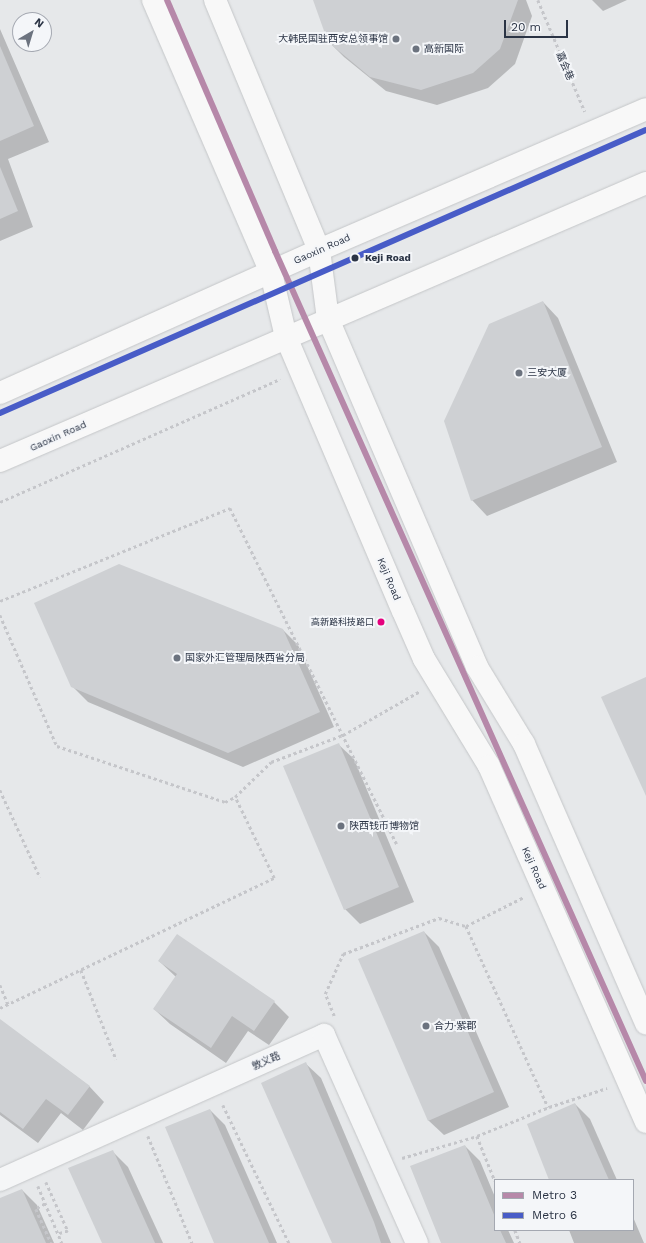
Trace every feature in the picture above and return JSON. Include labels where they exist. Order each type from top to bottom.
[{"type":"main road","name":"Keji Road","points":[[153,0],[271,273],[286,337],[299,371],[421,652],[489,766],[646,1122]]},
{"type":"main road","points":[[215,0],[319,250],[328,319],[477,667],[524,744],[646,1023]]},
{"type":"main road","name":"Gaoxin Road","points":[[0,393],[271,273],[319,250],[646,109]]},
{"type":"main road","name":"Gaoxin Road","points":[[0,461],[646,183]]},
{"type":"street","name":"敦义路","points":[[0,1180],[36,1171],[324,1035],[417,1243]]},
{"type":"path","name":"嘉会巷","points":[[538,0],[593,131]]},
{"type":"path","points":[[0,502],[299,371]]},
{"type":"path","points":[[0,601],[230,508],[397,844]]},
{"type":"path","points":[[0,615],[57,746],[225,802],[235,797],[271,762],[343,735],[438,681]]},
{"type":"path","points":[[0,793],[40,877]]},
{"type":"path","points":[[0,1008],[274,878],[235,797]]},
{"type":"path","points":[[338,1023],[325,994],[343,954],[439,918],[466,926],[543,888]]},
{"type":"path","points":[[466,926],[549,1107]]},
{"type":"path","points":[[81,970],[116,1059]]},
{"type":"path","points":[[0,985],[8,1004]]},
{"type":"path","points":[[395,1160],[477,1136],[549,1107],[628,1081]]},
{"type":"path","points":[[220,1099],[289,1243]]},
{"type":"path","points":[[145,1131],[192,1243]]},
{"type":"path","points":[[477,1136],[494,1179]]},
{"type":"path","points":[[36,1171],[46,1204],[62,1243]]},
{"type":"path","points":[[36,1171],[68,1231],[58,1234]]},
{"type":"path","points":[[46,1204],[36,1209],[51,1243]]},
{"type":"path","points":[[515,1231],[520,1243]]},
{"type":"building","name":"高新国际","points":[[313,0],[518,0],[500,49],[473,73],[421,90],[370,77],[328,42]]},
{"type":"building","points":[[0,46],[34,126],[0,141]]},
{"type":"building","points":[[0,167],[18,211],[0,219]]},
{"type":"building","name":"三安大厦","points":[[543,301],[602,447],[471,501],[444,421],[489,324]]},
{"type":"building","name":"国家外汇管理局陕西省分局","points":[[119,564],[283,629],[320,712],[228,753],[71,687],[34,603]]},
{"type":"building","points":[[646,677],[646,796],[601,697]]},
{"type":"building","name":"陕西钱币博物馆","points":[[339,743],[399,887],[344,910],[283,766]]},
{"type":"building","name":"合力·紫郡","points":[[424,931],[494,1092],[428,1121],[358,959]]},
{"type":"building","points":[[177,934],[275,1001],[254,1031],[232,1016],[211,1048],[153,1009],[177,974],[158,961]]},
{"type":"building","points":[[0,1019],[90,1086],[68,1115],[46,1099],[23,1129],[0,1112]]},
{"type":"building","points":[[306,1062],[374,1222],[381,1243],[332,1243],[261,1083]]},
{"type":"building","points":[[575,1103],[609,1179],[549,1179],[527,1124]]},
{"type":"building","points":[[210,1109],[269,1243],[214,1243],[165,1127]]},
{"type":"building","points":[[465,1145],[494,1215],[494,1231],[500,1231],[506,1243],[441,1243],[410,1166]]},
{"type":"building","points":[[113,1150],[155,1243],[102,1243],[68,1168]]},
{"type":"building","points":[[22,1189],[46,1243],[0,1243],[0,1198]]},
{"type":"metro line","name":"3","points":[[167,0],[275,251],[646,1081]]},
{"type":"metro line","name":"6","points":[[0,413],[646,130]]},
{"type":"place","name":"大韩民国驻西安总领事馆","points":[[396,39]]},
{"type":"place","name":"高新国际","points":[[416,49]]},
{"type":"place","name":"Keji Road","points":[[355,258]]},
{"type":"place","name":"三安大厦","points":[[519,373]]},
{"type":"place","name":"高新路科技路口","points":[[381,622]]},
{"type":"place","name":"国家外汇管理局陕西省分局","points":[[177,658]]},
{"type":"place","name":"陕西钱币博物馆","points":[[341,826]]},
{"type":"place","name":"合力·紫郡","points":[[426,1026]]}]
